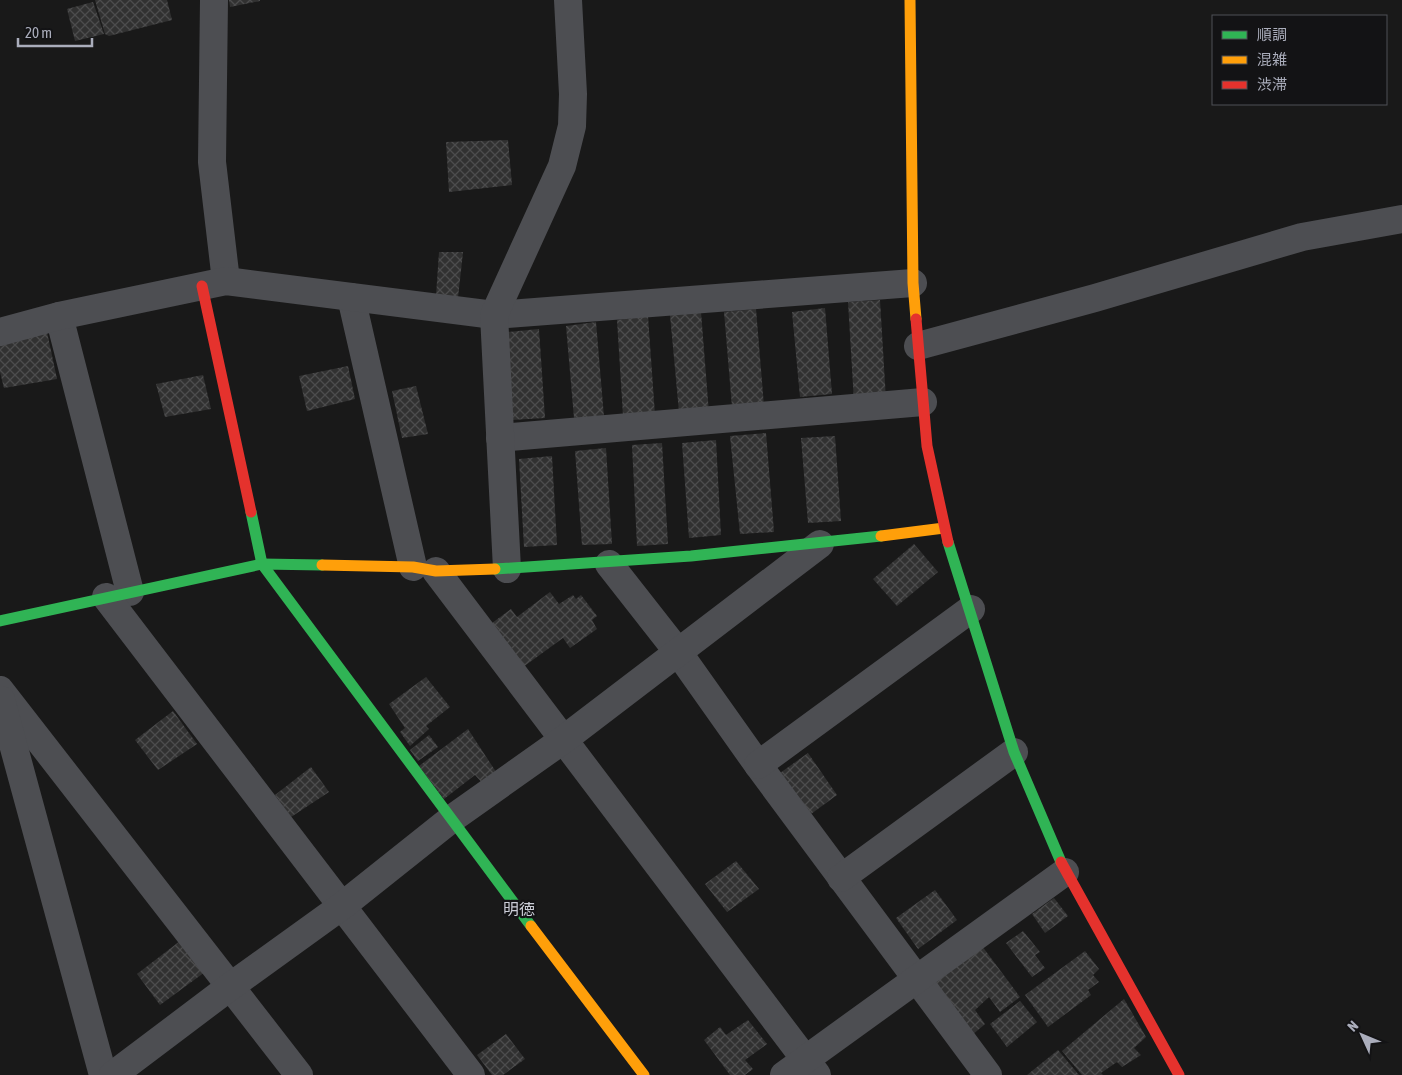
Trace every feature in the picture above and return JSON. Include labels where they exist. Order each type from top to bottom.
[{"type":"street","points":[[214,0],[212,162],[214,283],[262,564],[450,820],[644,1075]]},
{"type":"street","points":[[507,569],[494,315],[562,166],[572,126],[573,94],[568,0]]},
{"type":"street","points":[[910,0],[913,283],[927,446],[944,528],[971,609],[1014,752],[1065,872],[1179,1075]]},
{"type":"street","points":[[918,346],[1095,298],[1302,237],[1402,219]]},
{"type":"street","points":[[0,332],[59,316],[214,283],[350,297],[494,315],[913,283]]},
{"type":"street","points":[[350,297],[425,569],[562,740],[802,1070],[915,979],[1065,872]]},
{"type":"street","points":[[59,316],[118,594],[342,906],[471,1075]]},
{"type":"street","points":[[500,438],[923,402]]},
{"type":"street","points":[[0,621],[262,564],[425,569],[507,569],[609,564],[820,544],[944,528]]},
{"type":"street","points":[[113,1075],[231,986],[342,906],[450,820],[562,740],[820,544]]},
{"type":"street","points":[[609,564],[678,652],[758,765],[988,1075]]},
{"type":"street","points":[[758,765],[971,609]]},
{"type":"street","points":[[0,690],[298,1075]]},
{"type":"street","points":[[0,696],[103,1075]]},
{"type":"street","points":[[841,878],[1014,752]]},
{"type":"building","points":[[95,0],[167,0],[172,20],[109,36],[105,34]]},
{"type":"building","points":[[229,0],[260,0],[260,1],[230,7]]},
{"type":"building","points":[[93,2],[104,34],[75,41],[67,9]]},
{"type":"building","points":[[508,140],[512,185],[449,192],[446,142]]},
{"type":"building","points":[[439,252],[463,252],[458,298],[436,296]]},
{"type":"building","points":[[880,300],[886,400],[854,402],[848,302]]},
{"type":"building","points":[[825,308],[832,394],[800,397],[792,312]]},
{"type":"building","points":[[756,309],[764,406],[732,407],[724,312]]},
{"type":"building","points":[[701,312],[709,413],[679,412],[670,315]]},
{"type":"building","points":[[648,316],[655,415],[623,416],[617,320]]},
{"type":"building","points":[[596,322],[604,417],[574,418],[566,326]]},
{"type":"building","points":[[539,329],[545,418],[512,420],[507,332]]},
{"type":"building","points":[[47,332],[57,379],[4,388],[0,372],[0,344]]},
{"type":"building","points":[[348,366],[355,399],[307,411],[299,376]]},
{"type":"building","points":[[203,375],[211,409],[165,417],[156,384]]},
{"type":"building","points":[[416,386],[428,434],[402,438],[392,391]]},
{"type":"building","points":[[766,433],[774,532],[740,534],[730,436]]},
{"type":"building","points":[[835,436],[841,521],[808,523],[801,438]]},
{"type":"building","points":[[716,440],[721,535],[689,538],[682,443]]},
{"type":"building","points":[[662,443],[668,544],[637,546],[632,445]]},
{"type":"building","points":[[606,448],[612,544],[582,545],[575,451]]},
{"type":"building","points":[[552,456],[557,545],[524,547],[519,459]]},
{"type":"building","points":[[914,544],[938,572],[897,606],[873,579]]},
{"type":"building","points":[[550,592],[559,604],[573,595],[576,599],[581,595],[597,616],[592,620],[597,629],[570,648],[563,638],[519,670],[488,626],[511,609],[517,617]]},
{"type":"building","points":[[426,677],[450,707],[426,726],[429,729],[410,746],[400,732],[405,728],[389,704]]},
{"type":"building","points":[[173,711],[197,744],[158,770],[135,740]]},
{"type":"building","points":[[468,729],[500,778],[487,788],[475,775],[444,799],[419,766]]},
{"type":"building","points":[[429,735],[438,747],[418,761],[410,750]]},
{"type":"building","points":[[808,753],[837,795],[811,814],[780,773]]},
{"type":"building","points":[[311,767],[329,792],[291,817],[275,795]]},
{"type":"building","points":[[736,861],[759,889],[727,912],[705,884]]},
{"type":"building","points":[[935,890],[957,920],[918,949],[896,918]]},
{"type":"building","points":[[1054,898],[1068,916],[1045,933],[1032,914]]},
{"type":"building","points":[[1023,931],[1040,952],[1035,955],[1045,968],[1032,977],[1006,943]]},
{"type":"building","points":[[180,941],[205,972],[160,1005],[137,974]]},
{"type":"building","points":[[982,946],[1020,997],[1000,1012],[989,997],[975,1010],[985,1024],[971,1036],[933,983]]},
{"type":"building","points":[[1085,951],[1099,969],[1093,975],[1099,982],[1088,990],[1091,995],[1048,1027],[1025,995]]},
{"type":"building","points":[[1124,999],[1146,1037],[1134,1048],[1141,1055],[1122,1067],[1117,1062],[1101,1073],[1103,1075],[1082,1075],[1062,1051]]},
{"type":"building","points":[[1020,1001],[1037,1022],[1007,1047],[990,1024]]},
{"type":"building","points":[[748,1020],[767,1044],[745,1060],[753,1069],[745,1075],[730,1075],[704,1040],[720,1027],[726,1035]]},
{"type":"building","points":[[506,1034],[525,1059],[503,1075],[492,1075],[477,1055]]},
{"type":"building","points":[[1058,1050],[1079,1075],[1027,1075]]},
{"type":"traffic: fast","points":[[251,512],[262,564],[531,926]]},
{"type":"traffic: fast","points":[[495,569],[691,556],[881,536]]},
{"type":"traffic: fast","points":[[948,542],[1014,752],[1061,862]]},
{"type":"traffic: fast","points":[[0,621],[262,564],[322,565]]},
{"type":"traffic: slow","points":[[910,0],[913,283],[916,319]]},
{"type":"traffic: slow","points":[[881,536],[944,528]]},
{"type":"traffic: slow","points":[[322,565],[413,567],[436,571],[495,569]]},
{"type":"traffic: slow","points":[[531,926],[644,1075]]},
{"type":"traffic: jam","points":[[202,286],[251,512]]},
{"type":"traffic: jam","points":[[916,319],[927,446],[948,542]]},
{"type":"traffic: jam","points":[[1061,862],[1179,1075]]},
{"type":"district","name":"明徳","points":[[519,909]]}]
